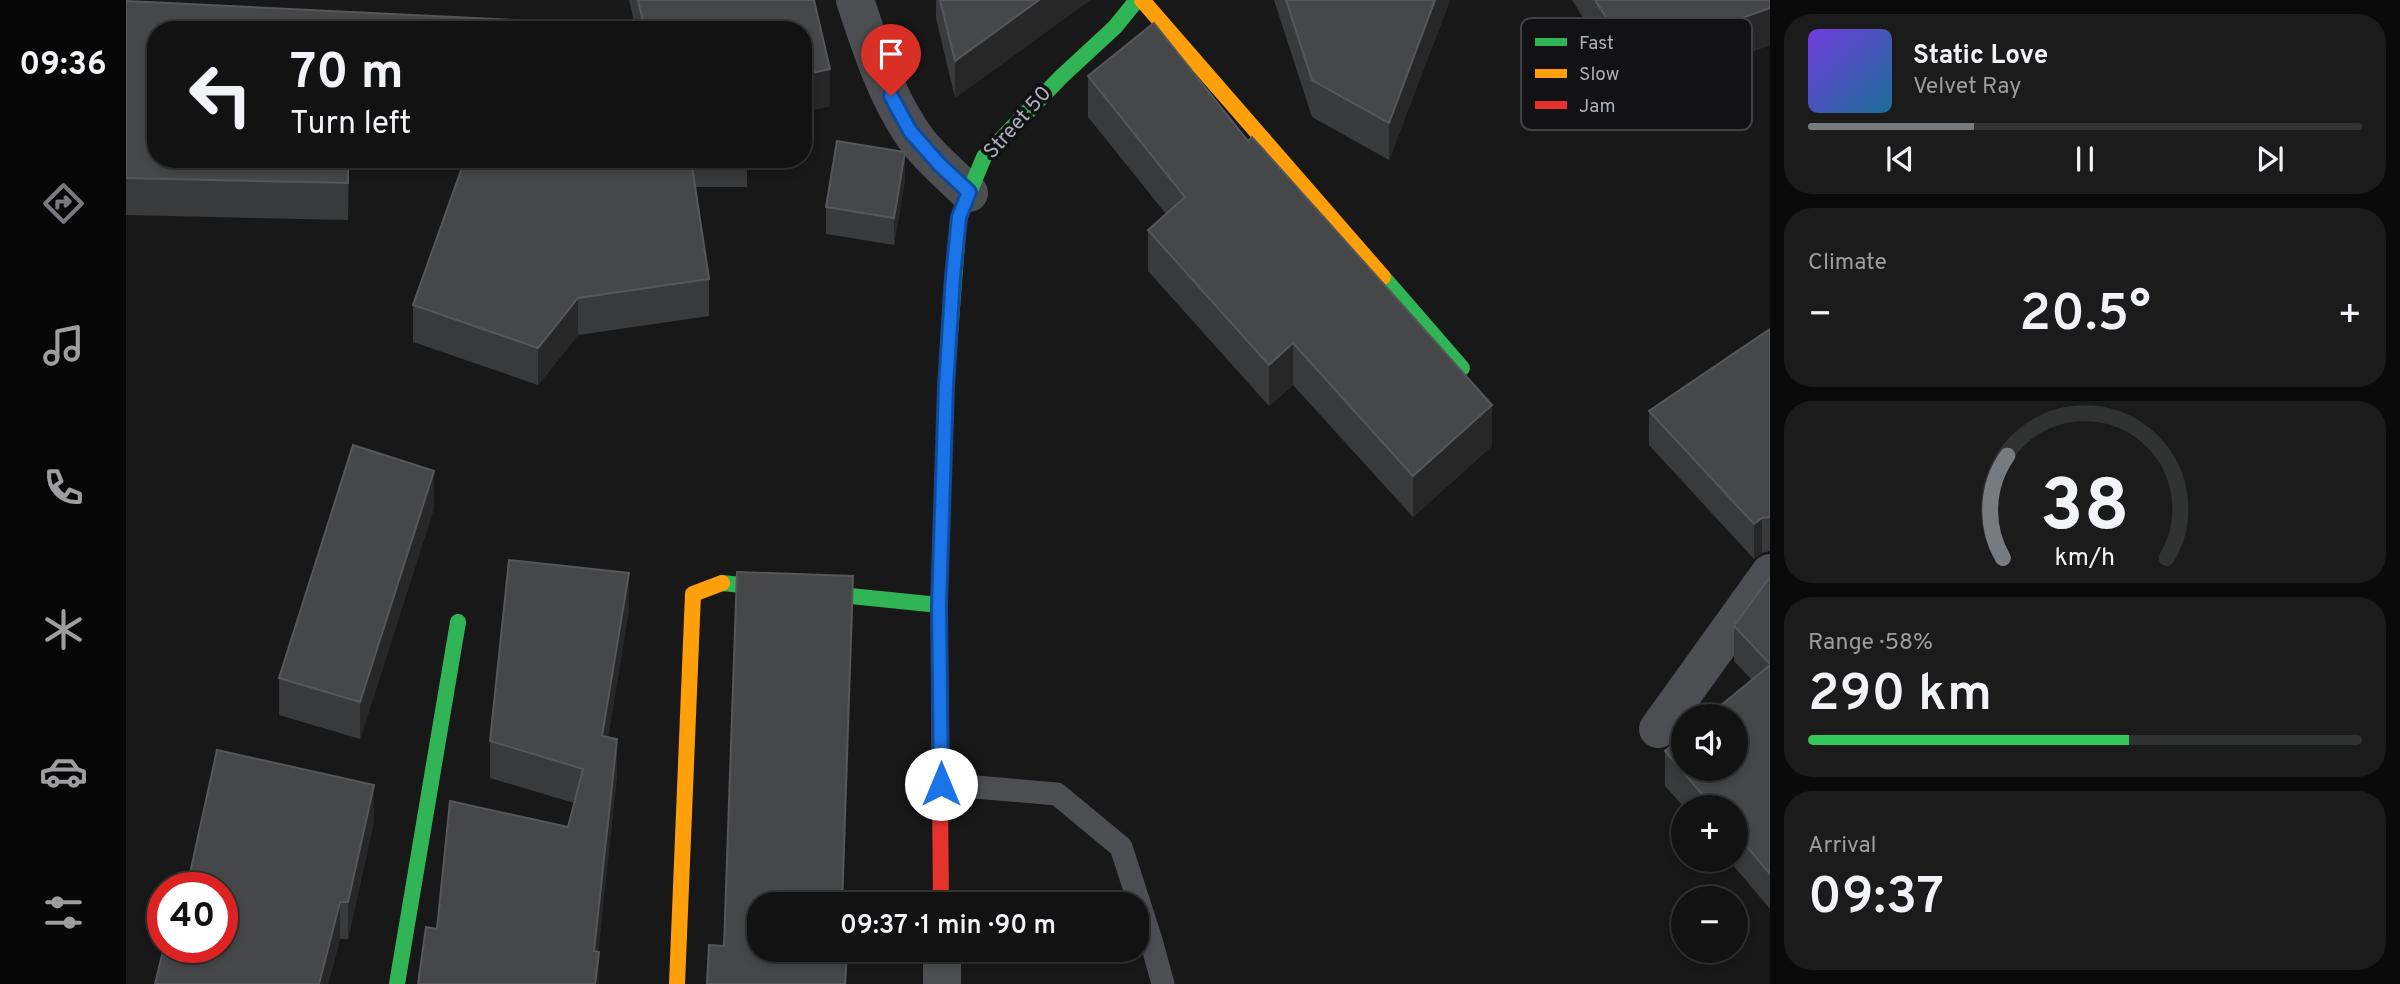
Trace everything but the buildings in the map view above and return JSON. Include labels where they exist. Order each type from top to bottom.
[{"type":"street","points":[[855,0],[881,79],[910,131],[969,192]]},
{"type":"street","points":[[1139,0],[1462,368]]},
{"type":"street","name":"Street 50","points":[[942,892],[939,605],[946,386],[959,217],[984,157],[1060,77],[1115,27],[1139,0]]},
{"type":"street","points":[[1658,729],[1770,573]]},
{"type":"street","points":[[677,984],[693,594],[724,582],[939,605]]},
{"type":"street","points":[[397,984],[458,622]]},
{"type":"street","points":[[942,962],[942,984]]},
{"type":"lane","points":[[941,784],[1057,794],[1121,847],[1163,984]]},
{"type":"traffic: fast","points":[[939,678],[946,386],[959,217],[984,157],[1061,77],[1115,27],[1137,0]]},
{"type":"traffic: fast","points":[[1383,277],[1462,368]]},
{"type":"traffic: fast","points":[[722,583],[939,605]]},
{"type":"traffic: fast","points":[[397,984],[458,622]]},
{"type":"traffic: slow","points":[[1142,0],[1383,277]]},
{"type":"traffic: slow","points":[[677,984],[693,594],[722,583]]},
{"type":"traffic: jam","points":[[939,678],[941,892]]},
{"type":"route","points":[[891,96],[910,131],[969,192],[959,217],[946,386],[939,605],[941,784]]}]
